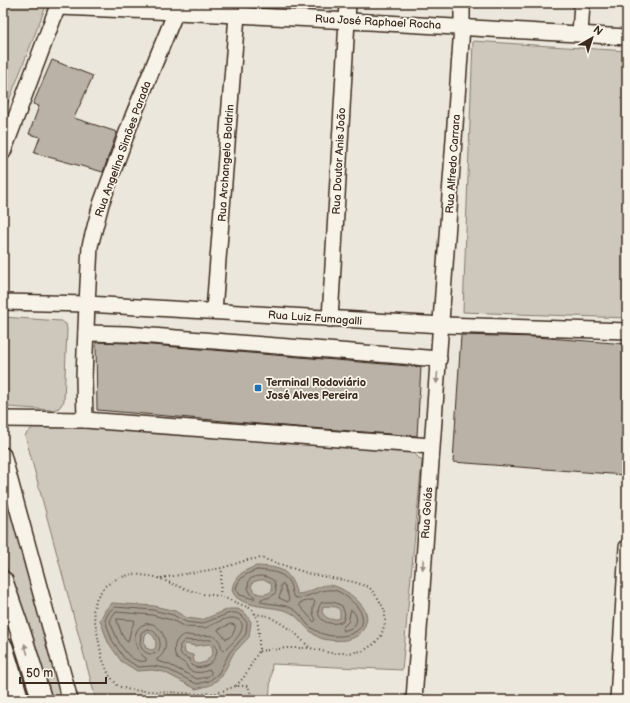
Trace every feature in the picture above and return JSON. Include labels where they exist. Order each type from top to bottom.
[{"type":"main road","points":[[3,581],[42,700]]},
{"type":"main road","points":[[3,647],[19,700]]},
{"type":"street","name":"Rua Doutor Anis João","points":[[330,319],[348,3]]},
{"type":"street","name":"Rua Alfredo Carrara","points":[[442,325],[462,27],[462,3]]},
{"type":"street","points":[[580,34],[582,3]]},
{"type":"street","name":"Rua José Raphael Rocha","points":[[58,5],[178,7],[237,15],[627,37]]},
{"type":"street","points":[[3,152],[58,5]]},
{"type":"street","name":"Rua Angelina Simões Parada","points":[[85,420],[84,378],[86,304],[90,246],[101,204],[133,116],[178,7]]},
{"type":"street","name":"Rua Archangelo Boldrin","points":[[214,311],[237,15]]},
{"type":"street","name":"Rua Luiz Fumagalli","points":[[3,302],[86,304],[442,325],[627,331]]},
{"type":"street","name":"Rua Goiás","points":[[414,700],[431,446],[442,325]]},
{"type":"street","points":[[86,333],[127,334],[439,359]]},
{"type":"street","points":[[3,419],[85,420],[431,446]]},
{"type":"street","points":[[3,455],[70,700]]},
{"type":"street","points":[[618,700],[627,547]]},
{"type":"path","points":[[160,578],[222,568],[247,560],[261,558],[310,574],[354,582],[369,587],[378,598],[385,611],[385,623],[381,636],[374,644],[362,651],[330,653],[310,648],[287,648],[259,651]]},
{"type":"path","points":[[220,596],[222,568]]},
{"type":"path","points":[[236,686],[244,677],[259,651],[257,618],[252,609],[220,596],[203,594],[183,588],[156,576],[133,574],[118,578],[105,586],[97,597],[93,611],[102,658],[108,675],[118,686],[130,690],[200,694],[217,693],[236,686],[248,686],[253,700]]},
{"type":"path","points":[[255,614],[268,616],[282,624],[295,633],[310,648]]},
{"type":"shaded area","points":[[3,3],[47,3],[3,116]]},
{"type":"shaded area","points":[[473,41],[627,51],[627,318],[463,312]]},
{"type":"shaded area","points":[[3,317],[61,321],[66,324],[64,401],[59,408],[52,410],[8,407],[3,403]]},
{"type":"shaded area","points":[[38,423],[411,450],[422,461],[402,670],[272,664],[269,700],[96,700],[25,435]]},
{"type":"shaded area","points":[[3,478],[64,700],[47,700],[3,556]]},
{"type":"water","points":[[256,566],[265,566],[283,571],[291,579],[297,594],[306,593],[324,585],[333,586],[345,591],[356,599],[364,608],[367,617],[364,628],[357,636],[346,640],[334,641],[323,639],[317,637],[292,613],[275,608],[249,604],[237,598],[232,590],[233,585],[243,572]],"holes":[[[265,580],[271,583],[272,591],[266,594],[258,594],[255,592],[251,587],[253,582]],[[323,606],[337,607],[340,611],[340,618],[327,618],[322,612]]]},
{"type":"water","points":[[112,603],[154,606],[175,611],[187,618],[202,620],[229,609],[238,609],[246,614],[251,622],[249,637],[233,654],[222,676],[211,685],[196,689],[164,672],[152,670],[137,671],[121,661],[108,642],[100,620],[106,609]],"holes":[[[150,633],[155,638],[155,649],[151,650],[146,648],[144,643],[145,635]],[[186,644],[195,646],[209,644],[212,646],[213,653],[206,662],[198,664],[194,662],[193,655],[185,653],[184,646]]]},
{"type":"building","points":[[52,60],[93,76],[74,118],[117,132],[103,172],[34,153],[40,137],[29,134],[39,106],[33,104]]},
{"type":"building","points":[[461,335],[535,337],[627,344],[627,426],[624,475],[453,462]]},
{"type":"building","name":"Terminal Rodoviário José Alves Pereira","points":[[96,342],[127,343],[421,367],[417,436],[97,410]]},
{"type":"place","name":"Terminal Rodoviário José Alves Pereira","points":[[258,388]]}]
